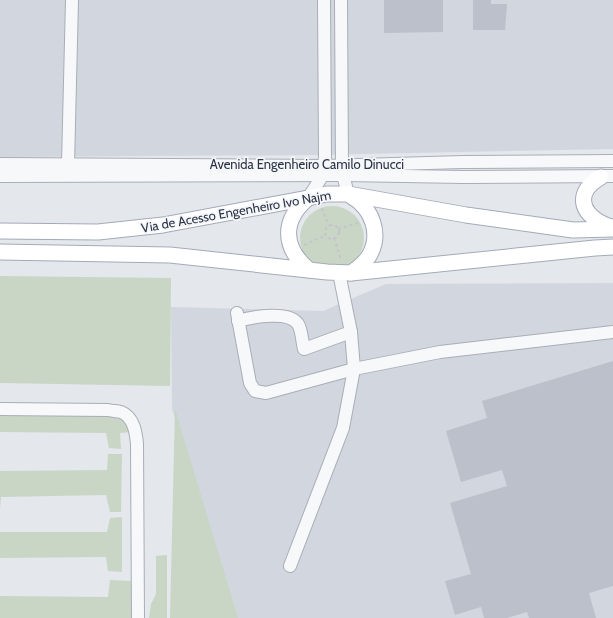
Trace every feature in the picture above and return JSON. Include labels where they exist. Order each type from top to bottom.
[{"type":"main road","points":[[607,176],[592,183],[587,189],[584,196],[584,204],[593,219],[600,224],[613,228]]},
{"type":"main road","name":"Via de Acesso Engenheiro Ivo Najm","points":[[0,231],[98,232],[163,225],[326,194],[348,194],[573,230],[613,228]]},
{"type":"main road","points":[[345,273],[361,266],[369,256],[374,244],[375,231],[372,218],[366,208],[358,200],[348,194]]},
{"type":"main road","points":[[310,270],[300,262],[293,251],[289,240],[289,228],[293,216],[299,206],[312,197]]},
{"type":"main road","name":"Via de Acesso Engenheiro Ivo Najm","points":[[0,252],[170,255],[345,273],[613,247]]},
{"type":"street","points":[[68,164],[72,0]]},
{"type":"street","points":[[312,197],[323,170],[325,150],[324,0]]},
{"type":"street","points":[[341,0],[342,170],[348,194]]},
{"type":"street","points":[[325,38],[341,37]]},
{"type":"street","name":"Avenida Engenheiro Camilo Dinucci","points":[[342,170],[463,162],[613,161]]},
{"type":"street","points":[[463,162],[464,177]]},
{"type":"street","name":"Avenida Engenheiro Camilo Dinucci","points":[[0,164],[68,164],[323,170]]},
{"type":"street","name":"Avenida Engenheiro Camilo Dinucci","points":[[0,176],[323,170],[464,177],[607,176]]},
{"type":"street","points":[[290,566],[342,428],[354,369],[345,273]]},
{"type":"street","points":[[351,332],[304,349],[298,324],[291,318],[273,316],[250,318],[238,317],[250,383],[255,391],[266,393],[354,369],[440,352],[613,332]]},
{"type":"street","points":[[0,409],[108,410],[122,412],[131,421],[136,430],[137,444],[138,618]]},
{"type":"path","points":[[312,197],[329,226]]},
{"type":"path","points":[[338,229],[372,218]]},
{"type":"path","points":[[326,234],[325,230],[329,226],[333,225],[338,229]]},
{"type":"path","points":[[334,238],[338,234],[338,229]]},
{"type":"path","points":[[293,251],[326,234]]},
{"type":"path","points":[[326,234],[328,237],[334,238]]},
{"type":"path","points":[[334,238],[345,273]]},
{"type":"shaded area","points":[[0,0],[613,0],[613,149],[313,155],[0,157]]},
{"type":"shaded area","points":[[613,283],[613,618],[235,618],[172,409],[171,307],[323,311],[386,284]]},
{"type":"green space","points":[[332,206],[350,212],[358,220],[364,238],[358,256],[350,264],[332,270],[314,264],[306,256],[300,238],[306,220],[314,212]]},
{"type":"green space","points":[[0,276],[171,278],[170,386],[0,383]]},
{"type":"green space","points":[[175,409],[238,618],[170,618]]},
{"type":"green space","points":[[0,415],[106,416],[120,419],[128,423],[131,432],[120,433],[121,449],[109,448],[106,433],[0,432]]},
{"type":"green space","points":[[108,454],[122,454],[121,512],[110,512],[106,495],[1,497],[0,510],[0,471],[107,470]]},
{"type":"green space","points":[[122,517],[122,572],[108,571],[106,557],[0,558],[0,532],[107,532],[110,518]]},
{"type":"green space","points":[[167,555],[167,618],[149,618],[151,604],[156,594],[156,556]]},
{"type":"green space","points":[[110,580],[131,581],[131,618],[0,618],[0,596],[108,597]]},
{"type":"building","points":[[384,0],[443,0],[443,32],[384,33]]},
{"type":"building","points":[[473,0],[491,0],[491,4],[507,4],[505,30],[473,30]]},
{"type":"building","points":[[613,361],[613,586],[589,593],[596,618],[529,618],[527,612],[507,618],[484,618],[481,607],[455,615],[445,581],[471,574],[450,503],[507,486],[502,470],[461,482],[446,431],[487,418],[482,401]]}]
